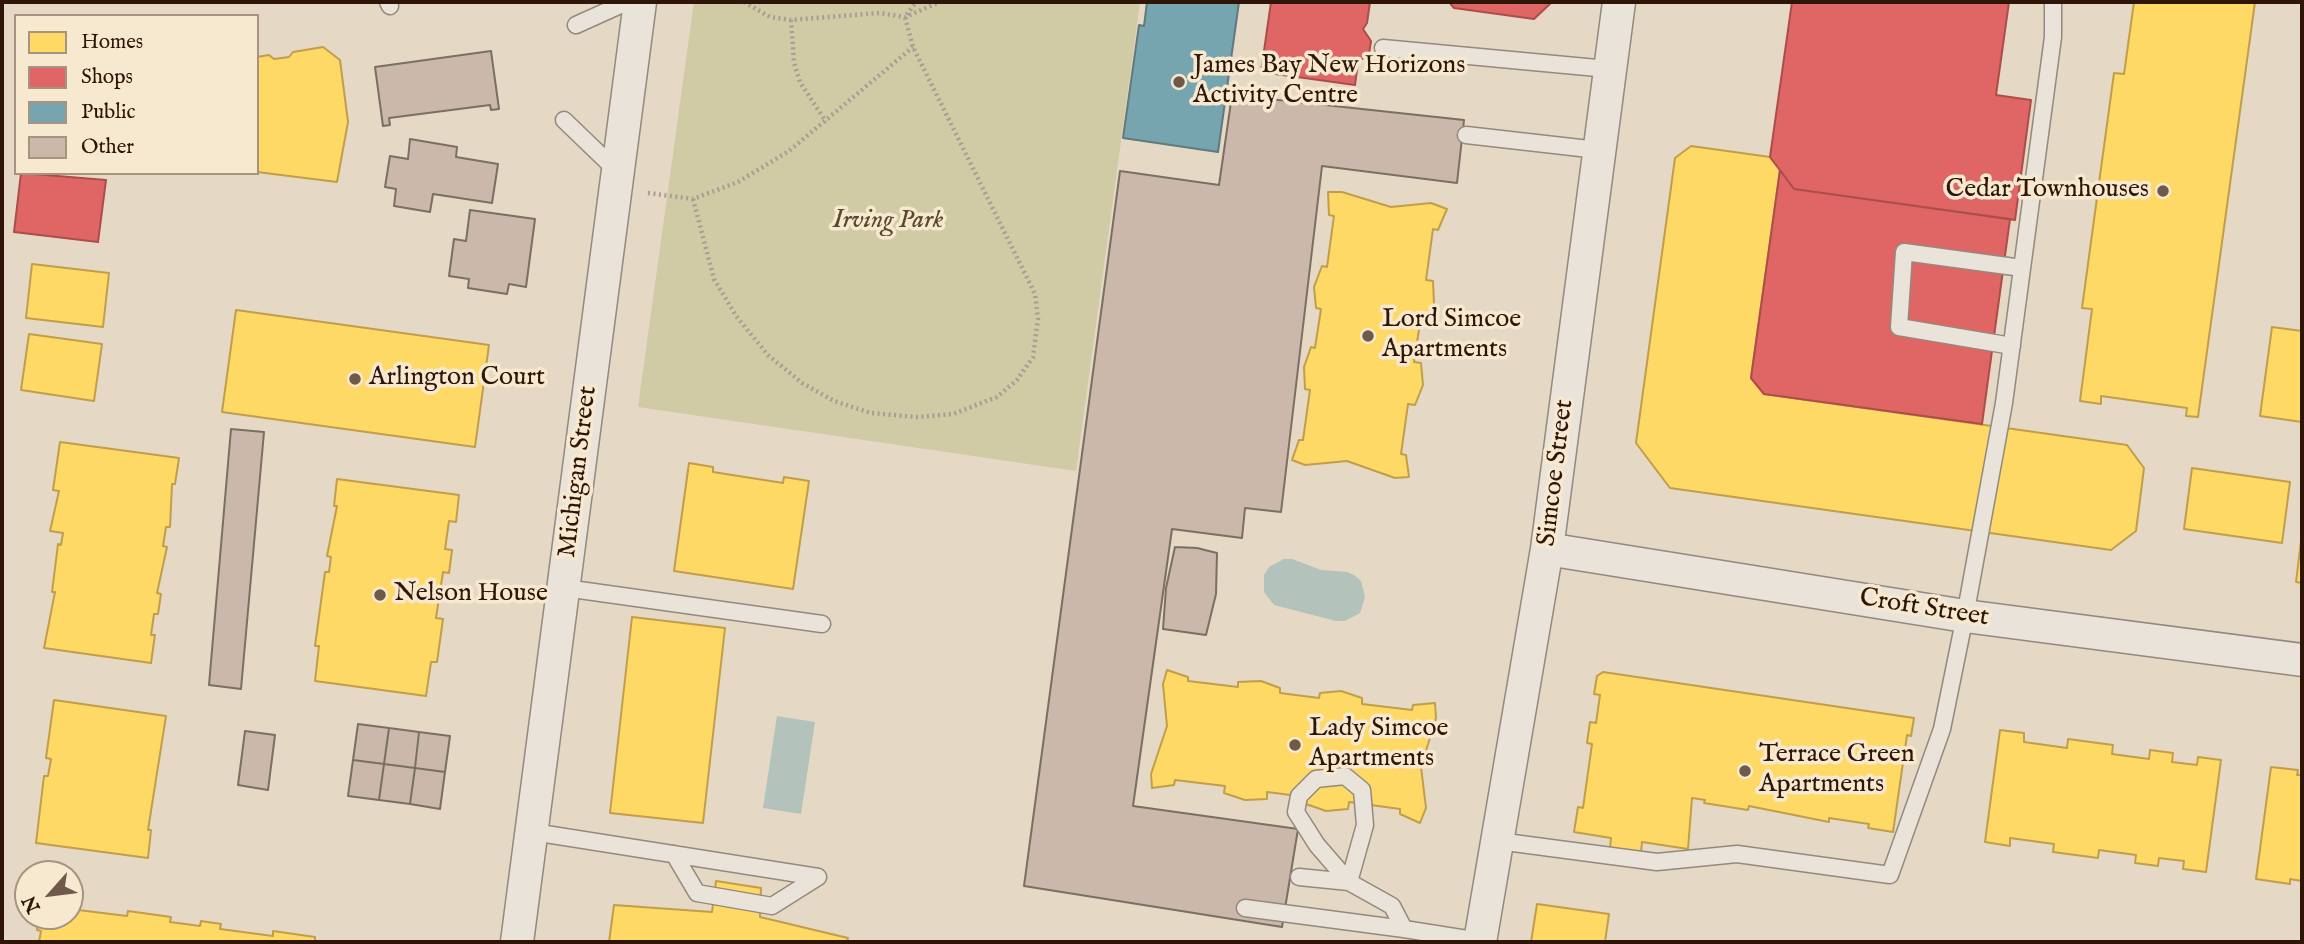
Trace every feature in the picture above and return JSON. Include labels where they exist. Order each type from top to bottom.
[{"type":"street","name":"Michigan Street","points":[[517,942],[640,2]]},
{"type":"street","name":"Simcoe Street","points":[[1480,942],[1547,549],[1608,69],[1619,2]]},
{"type":"street","name":"Croft Street","points":[[1547,549],[1965,616],[2302,660]]},
{"type":"lane","points":[[576,25],[627,2]]},
{"type":"lane","points":[[1498,841],[1657,862],[1737,854],[1890,874],[1942,729],[1965,616],[2012,346],[2053,37],[2053,2]]},
{"type":"lane","points":[[1383,48],[1608,69]]},
{"type":"lane","points":[[564,120],[617,180]]},
{"type":"lane","points":[[1466,135],[1598,150]]},
{"type":"lane","points":[[2012,346],[1899,327],[1904,252],[2022,268]]},
{"type":"lane","points":[[565,588],[822,624]]},
{"type":"lane","points":[[1349,882],[1365,825],[1362,790],[1345,776],[1316,779],[1299,796],[1296,812],[1317,845],[1349,882],[1392,906],[1405,929]]},
{"type":"lane","points":[[533,832],[818,877],[772,906],[697,893],[674,855]]},
{"type":"lane","points":[[1299,877],[1349,882]]},
{"type":"lane","points":[[1245,908],[1405,929],[1480,942]]},
{"type":"path","points":[[744,2],[770,17],[792,20],[879,13],[905,17],[940,2]]},
{"type":"path","points":[[905,17],[916,2]]},
{"type":"path","points":[[693,199],[714,279],[736,316],[768,355],[802,383],[834,401],[871,413],[917,417],[953,414],[997,397],[1017,380],[1032,357],[1038,319],[1035,294],[913,47],[905,17]]},
{"type":"path","points":[[792,20],[794,62],[800,82],[826,122]]},
{"type":"path","points":[[617,180],[693,199],[738,182],[789,151],[913,47]]},
{"type":"green space","name":"Irving Park","points":[[694,2],[1140,2],[1076,471],[638,407]]},
{"type":"shaded area","points":[[1284,559],[1292,559],[1321,570],[1354,575],[1361,581],[1365,597],[1360,613],[1345,621],[1336,621],[1274,605],[1264,592],[1264,575],[1269,567]]},
{"type":"shaded area","points":[[777,716],[815,722],[801,814],[763,808]]},
{"type":"building: Homes","name":"Cedar Townhouses","points":[[2134,2],[2255,2],[2198,417],[2186,416],[2187,408],[2101,396],[2101,404],[2080,401],[2092,309],[2082,308],[2114,73],[2124,74]]},
{"type":"building: Homes","points":[[323,47],[340,60],[348,122],[337,182],[259,172],[259,57],[269,55],[274,59],[289,57],[293,52]]},
{"type":"building: Homes","points":[[1691,146],[1770,157],[1780,170],[1751,378],[1764,394],[2127,445],[2144,468],[2136,531],[2111,550],[1670,488],[1636,443],[1675,158]]},
{"type":"building: Homes","name":"Lord Simcoe Apartments","points":[[1328,192],[1342,192],[1391,207],[1431,203],[1447,209],[1438,230],[1433,229],[1426,280],[1433,281],[1434,304],[1427,324],[1420,323],[1414,362],[1421,363],[1423,385],[1415,405],[1408,404],[1401,454],[1406,455],[1409,477],[1395,478],[1347,461],[1305,465],[1292,460],[1299,440],[1303,440],[1310,390],[1305,389],[1304,367],[1311,347],[1315,348],[1321,309],[1316,308],[1314,287],[1322,266],[1327,267],[1334,216],[1329,215]]},
{"type":"building: Homes","points":[[32,264],[109,273],[103,327],[26,318]]},
{"type":"building: Homes","name":"Arlington Court","points":[[236,310],[489,345],[475,447],[222,412]]},
{"type":"building: Homes","points":[[2272,327],[2302,331],[2302,422],[2260,416]]},
{"type":"building: Homes","points":[[29,334],[102,344],[94,401],[21,390]]},
{"type":"building: Homes","points":[[60,442],[179,458],[175,484],[172,484],[170,527],[166,527],[163,546],[167,547],[157,593],[161,594],[158,614],[154,614],[151,635],[155,635],[151,663],[44,648],[55,592],[52,592],[58,544],[61,545],[63,533],[50,531],[59,491],[53,490]]},
{"type":"building: Homes","points":[[689,463],[713,467],[713,472],[783,483],[784,477],[809,481],[793,589],[674,571]]},
{"type":"building: Homes","points":[[2192,468],[2290,482],[2282,543],[2184,529]]},
{"type":"building: Homes","name":"Nelson House","points":[[337,479],[459,495],[456,522],[449,521],[445,549],[452,550],[449,573],[443,572],[436,618],[443,619],[437,662],[431,662],[426,696],[315,681],[319,646],[315,646],[325,572],[329,572],[331,557],[327,556],[337,506],[334,506]]},
{"type":"building: Homes","points":[[2302,533],[2302,583],[2296,582]]},
{"type":"building: Homes","points":[[632,617],[725,628],[703,823],[610,813]]},
{"type":"building: Homes","name":"Lady Simcoe Apartments","points":[[1167,670],[1188,677],[1188,681],[1238,687],[1238,682],[1261,681],[1280,688],[1280,693],[1319,698],[1320,693],[1341,691],[1362,698],[1362,704],[1412,710],[1413,705],[1435,703],[1436,718],[1421,767],[1426,808],[1420,823],[1400,814],[1400,809],[1349,802],[1348,809],[1326,811],[1306,804],[1306,797],[1267,792],[1267,799],[1245,800],[1224,793],[1225,786],[1175,780],[1174,785],[1152,788],[1151,774],[1167,726],[1163,684]]},
{"type":"building: Homes","name":"Terrace Green Apartments","points":[[1603,672],[1914,718],[1911,736],[1907,735],[1893,832],[1868,828],[1869,824],[1829,818],[1829,822],[1749,806],[1748,810],[1704,803],[1705,800],[1692,798],[1688,849],[1642,842],[1641,852],[1610,848],[1611,838],[1574,832],[1578,807],[1583,808],[1592,744],[1587,743],[1590,722],[1596,723],[1600,695],[1594,694],[1597,676]]},
{"type":"building: Homes","points":[[54,700],[166,716],[148,830],[151,830],[148,858],[36,843],[44,776],[48,776],[51,759],[46,758]]},
{"type":"building: Homes","points":[[2000,730],[2024,733],[2024,742],[2067,748],[2068,739],[2113,745],[2112,754],[2149,759],[2150,750],[2173,753],[2172,762],[2197,765],[2198,757],[2221,760],[2206,872],[2183,869],[2184,861],[2159,858],[2158,866],[2135,863],[2136,855],[2099,850],[2098,858],[2053,852],[2054,844],[2010,838],[2010,846],[1985,842]]},
{"type":"building: Homes","points":[[2271,767],[2298,770],[2297,775],[2302,775],[2302,881],[2290,879],[2290,884],[2256,879]]},
{"type":"building: Homes","points":[[716,881],[761,888],[760,917],[848,938],[847,942],[609,942],[614,905],[712,912]]},
{"type":"building: Homes","points":[[1537,904],[1609,914],[1605,942],[1531,942]]},
{"type":"building: Homes","points":[[84,911],[127,916],[128,911],[171,917],[170,922],[200,926],[201,921],[221,924],[220,929],[273,936],[273,931],[315,937],[315,942],[39,942],[41,931],[37,930],[84,930]]},
{"type":"building: Shops","points":[[1271,2],[1370,2],[1367,23],[1363,29],[1371,41],[1369,54],[1358,62],[1355,85],[1261,72]]},
{"type":"building: Shops","points":[[1449,2],[1552,2],[1534,19],[1454,8]]},
{"type":"building: Shops","points":[[1792,2],[2009,2],[1996,95],[2031,100],[2015,220],[1794,189],[1770,157]]},
{"type":"building: Shops","points":[[1780,170],[1794,189],[2010,219],[1982,424],[1764,394],[1751,378]]},
{"type":"building: Shops","points":[[21,175],[106,180],[98,242],[14,232]]},
{"type":"building: Public","name":"James Bay New Horizons Activity Centre","points":[[1147,2],[1239,2],[1218,152],[1123,138],[1139,25],[1144,26]]},
{"type":"building: Other","points":[[491,51],[499,109],[491,110],[490,105],[389,118],[390,125],[383,126],[375,67]]},
{"type":"building: Other","points":[[1232,95],[1464,120],[1457,183],[1322,166],[1281,512],[1245,508],[1242,538],[1172,529],[1133,806],[1298,829],[1282,927],[1024,886],[1120,171],[1219,185]]},
{"type":"building: Other","points":[[410,139],[457,147],[456,157],[498,164],[492,203],[433,194],[430,212],[394,206],[396,189],[385,187],[390,156],[408,159]]},
{"type":"building: Other","points":[[470,210],[535,219],[526,287],[509,284],[507,294],[468,288],[469,279],[449,276],[454,239],[466,241]]},
{"type":"building: Other","points":[[231,429],[264,432],[241,689],[209,685]]},
{"type":"building: Other","points":[[1175,547],[1197,548],[1217,553],[1216,594],[1206,635],[1163,629],[1166,588]]},
{"type":"building: Other","points":[[358,724],[389,728],[384,764],[353,760]]},
{"type":"building: Other","points":[[389,728],[419,732],[415,768],[384,764]]},
{"type":"building: Other","points":[[245,731],[275,735],[268,790],[238,785]]},
{"type":"building: Other","points":[[419,732],[450,736],[445,772],[415,768]]},
{"type":"building: Other","points":[[353,760],[384,764],[379,800],[348,796]]},
{"type":"building: Other","points":[[384,764],[415,768],[410,804],[379,800]]},
{"type":"building: Other","points":[[415,768],[445,772],[440,809],[410,804]]},
{"type":"place","name":"James Bay New Horizons Activity Centre","points":[[1179,82]]},
{"type":"place","name":"Cedar Townhouses","points":[[2163,191]]},
{"type":"place","name":"Lord Simcoe Apartments","points":[[1368,336]]},
{"type":"place","name":"Arlington Court","points":[[355,379]]},
{"type":"place","name":"Nelson House","points":[[380,595]]},
{"type":"place","name":"Lady Simcoe Apartments","points":[[1295,745]]},
{"type":"place","name":"Terrace Green Apartments","points":[[1745,771]]}]
